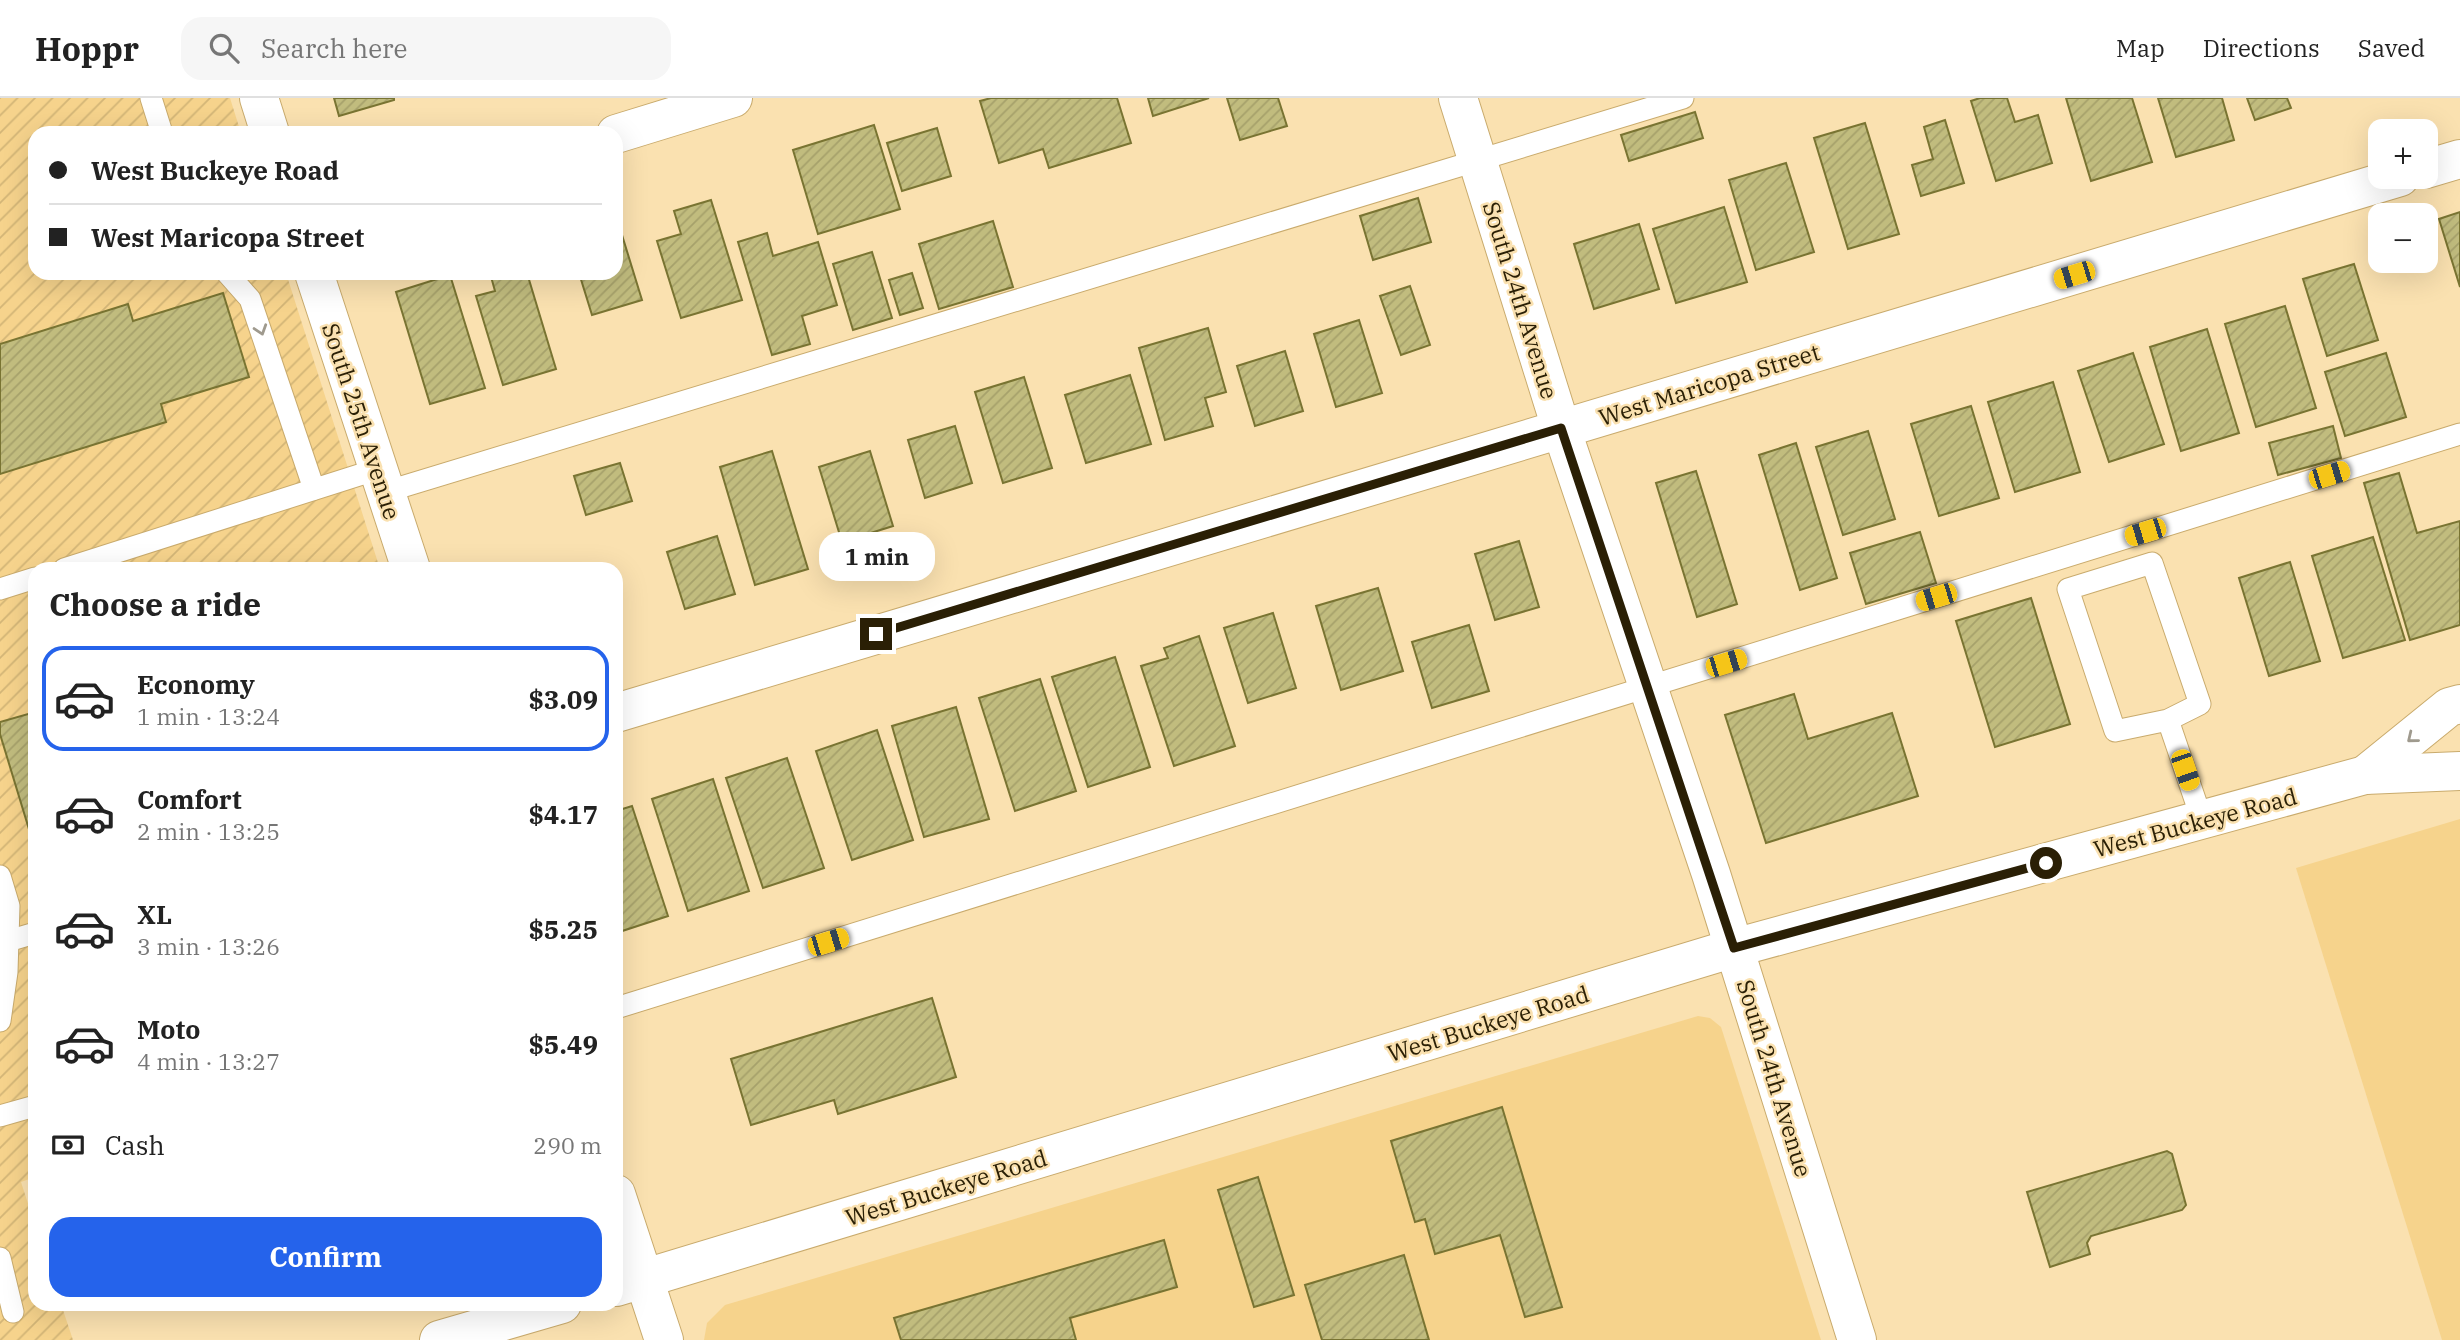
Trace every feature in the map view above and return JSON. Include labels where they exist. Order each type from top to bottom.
[{"type":"street","points":[[259,98],[268,126]]},
{"type":"street","points":[[623,132],[733,98]]},
{"type":"street","name":"South 24th Avenue","points":[[1458,98],[1561,428],[1734,948],[1857,1340]]},
{"type":"street","points":[[2438,165],[2460,159]]},
{"type":"street","name":"West Maricopa Street","points":[[623,711],[2368,187]]},
{"type":"street","name":"South 25th Avenue","points":[[316,280],[409,562]]},
{"type":"street","name":"West Buckeye Road","points":[[2365,775],[2449,707],[2460,704]]},
{"type":"street","name":"West Buckeye Road","points":[[630,1283],[1734,948],[2365,775],[2460,771]]},
{"type":"street","points":[[623,1238],[630,1283],[664,1340]]},
{"type":"street","points":[[439,1340],[538,1311]]},
{"type":"lane","points":[[151,98],[160,126]]},
{"type":"lane","points":[[86,562],[314,489],[382,480],[1479,161],[1683,98]]},
{"type":"lane","points":[[232,280],[250,299],[314,489]]},
{"type":"lane","points":[[623,1006],[2460,434]]},
{"type":"lane","points":[[2152,563],[2200,704],[2168,720],[2115,731],[2068,589],[2152,563]]},
{"type":"lane","points":[[0,589],[28,580]]},
{"type":"lane","points":[[2168,720],[2202,820]]},
{"type":"lane","points":[[0,876],[9,906],[0,1021]]},
{"type":"lane","points":[[8,941],[28,935]]},
{"type":"lane","points":[[0,1116],[28,1108]]},
{"type":"lane","points":[[0,1258],[13,1312]]},
{"type":"shaded area","points":[[0,98],[230,98],[239,126],[28,126],[28,280],[288,280],[378,562],[28,562],[28,1180],[21,1182],[28,1204],[28,1311],[63,1311],[73,1340],[0,1340]]},
{"type":"shaded area","points":[[2460,819],[2460,1340],[2442,1340],[2296,868]]},
{"type":"shaded area","points":[[1698,1016],[1710,1018],[1721,1027],[1821,1340],[704,1340],[707,1323],[725,1305]]},
{"type":"building","points":[[334,98],[394,98],[394,100],[339,116]]},
{"type":"building","points":[[991,98],[1117,98],[1131,143],[1049,168],[1043,149],[999,163],[980,101]]},
{"type":"building","points":[[1148,98],[1209,98],[1153,116]]},
{"type":"building","points":[[1227,98],[1278,98],[1287,126],[1240,140]]},
{"type":"building","points":[[1980,98],[2007,98],[2015,122],[2038,115],[2052,163],[1996,181],[1971,101]]},
{"type":"building","points":[[2066,98],[2132,98],[2152,162],[2091,181]]},
{"type":"building","points":[[2158,98],[2222,98],[2234,140],[2176,157]]},
{"type":"building","points":[[2247,98],[2287,98],[2291,108],[2255,120]]},
{"type":"building","points":[[1695,112],[1703,138],[1629,161],[1621,135]]},
{"type":"building","points":[[1945,120],[1964,183],[1921,196],[1912,165],[1933,159],[1924,127]]},
{"type":"building","points":[[1865,123],[1899,234],[1848,249],[1814,138]]},
{"type":"building","points":[[874,125],[900,209],[818,234],[793,150]]},
{"type":"building","points":[[937,128],[951,176],[902,191],[887,143]]},
{"type":"building","points":[[1786,163],[1814,252],[1756,270],[1729,180]]},
{"type":"building","points":[[1418,198],[1431,242],[1373,260],[1360,216]]},
{"type":"building","points":[[711,200],[742,300],[681,318],[657,241],[681,234],[674,211]]},
{"type":"building","points":[[1724,207],[1747,282],[1676,303],[1653,229]]},
{"type":"building","points":[[2460,212],[2460,287],[2439,219]]},
{"type":"building","points":[[993,221],[1013,287],[939,309],[919,244]]},
{"type":"building","points":[[1639,224],[1659,289],[1594,309],[1574,244]]},
{"type":"building","points":[[767,233],[773,256],[818,242],[837,305],[802,316],[810,344],[772,355],[738,242]]},
{"type":"building","points":[[623,238],[642,300],[592,315],[581,280],[623,280]]},
{"type":"building","points":[[872,252],[892,318],[853,330],[833,264]]},
{"type":"building","points":[[2354,264],[2378,340],[2327,356],[2303,279]]},
{"type":"building","points":[[912,273],[923,308],[900,315],[889,280]]},
{"type":"building","points":[[434,280],[452,280],[485,388],[430,404],[396,292]]},
{"type":"building","points":[[492,280],[529,280],[556,369],[503,385],[476,296],[495,291]]},
{"type":"building","points":[[1410,286],[1430,345],[1401,355],[1380,296]]},
{"type":"building","points":[[223,293],[249,377],[161,404],[166,422],[0,474],[0,344],[128,304],[133,321]]},
{"type":"building","points":[[2285,306],[2316,408],[2256,427],[2225,324]]},
{"type":"building","points":[[1359,320],[1382,393],[1336,407],[1314,334]]},
{"type":"building","points":[[1208,328],[1226,392],[1205,398],[1213,426],[1165,440],[1139,348]]},
{"type":"building","points":[[2207,329],[2239,433],[2181,451],[2150,347]]},
{"type":"building","points":[[1285,351],[1303,411],[1255,426],[1237,366]]},
{"type":"building","points":[[2133,353],[2164,444],[2109,462],[2078,371]]},
{"type":"building","points":[[2386,353],[2406,417],[2345,436],[2325,372]]},
{"type":"building","points":[[1130,375],[1151,444],[1086,463],[1065,395]]},
{"type":"building","points":[[1024,377],[1052,468],[1003,483],[975,392]]},
{"type":"building","points":[[2053,382],[2080,472],[2015,492],[1988,402]]},
{"type":"building","points":[[1971,406],[1999,498],[1939,516],[1911,424]]},
{"type":"building","points":[[955,426],[972,483],[925,498],[908,440]]},
{"type":"building","points":[[2333,426],[2341,458],[2278,475],[2269,443]]},
{"type":"building","points":[[1868,431],[1895,519],[1843,535],[1816,447]]},
{"type":"building","points":[[1796,443],[1837,578],[1800,590],[1759,455]]},
{"type":"building","points":[[772,451],[808,569],[755,585],[720,467]]},
{"type":"building","points":[[870,451],[893,526],[842,542],[819,467]]},
{"type":"building","points":[[620,463],[632,501],[586,515],[574,476]]},
{"type":"building","points":[[1696,471],[1737,604],[1697,617],[1656,483]]},
{"type":"building","points":[[2399,473],[2417,533],[2460,521],[2460,625],[2410,640],[2364,483]]},
{"type":"building","points":[[1920,532],[1936,583],[1866,604],[1850,553]]},
{"type":"building","points":[[717,536],[735,594],[685,609],[667,552]]},
{"type":"building","points":[[2373,537],[2405,640],[2343,658],[2312,556]]},
{"type":"building","points":[[1519,541],[1539,607],[1495,620],[1475,554]]},
{"type":"building","points":[[2290,562],[2320,661],[2269,676],[2239,578]]},
{"type":"building","points":[[1378,588],[1403,671],[1341,690],[1316,606]]},
{"type":"building","points":[[2031,598],[2070,724],[1995,747],[1956,621]]},
{"type":"building","points":[[1273,613],[1296,688],[1248,703],[1224,628]]},
{"type":"building","points":[[1469,625],[1489,691],[1432,708],[1412,642]]},
{"type":"building","points":[[1199,636],[1235,746],[1174,766],[1141,666],[1168,658],[1164,648]]},
{"type":"building","points":[[1115,657],[1150,767],[1088,787],[1052,677]]},
{"type":"building","points":[[1040,679],[1076,791],[1015,811],[979,698]]},
{"type":"building","points":[[1794,694],[1808,739],[1892,713],[1918,796],[1766,843],[1725,715]]},
{"type":"building","points":[[956,707],[989,819],[924,837],[892,726]]},
{"type":"building","points":[[28,714],[28,826],[0,734],[0,722]]},
{"type":"building","points":[[877,730],[913,840],[852,860],[816,751]]},
{"type":"building","points":[[787,758],[824,868],[763,888],[726,778]]},
{"type":"building","points":[[713,779],[749,891],[688,911],[652,799]]},
{"type":"building","points":[[632,806],[668,916],[623,931],[623,809]]},
{"type":"building","points":[[932,998],[956,1077],[838,1114],[834,1100],[751,1125],[731,1059]]},
{"type":"building","points":[[1502,1107],[1562,1307],[1525,1317],[1500,1235],[1435,1254],[1425,1219],[1415,1222],[1391,1141]]},
{"type":"building","points":[[2167,1151],[2172,1154],[2186,1205],[2182,1210],[2091,1236],[2087,1243],[2090,1254],[2050,1267],[2027,1192]]},
{"type":"building","points":[[1258,1177],[1294,1295],[1254,1307],[1218,1190]]},
{"type":"building","points":[[1164,1240],[1177,1287],[1070,1318],[1076,1340],[901,1340],[894,1318]]},
{"type":"building","points":[[1404,1255],[1429,1340],[1322,1340],[1305,1285]]},
{"type":"route","points":[[876,634],[1561,428],[1734,948],[2046,863]]}]
